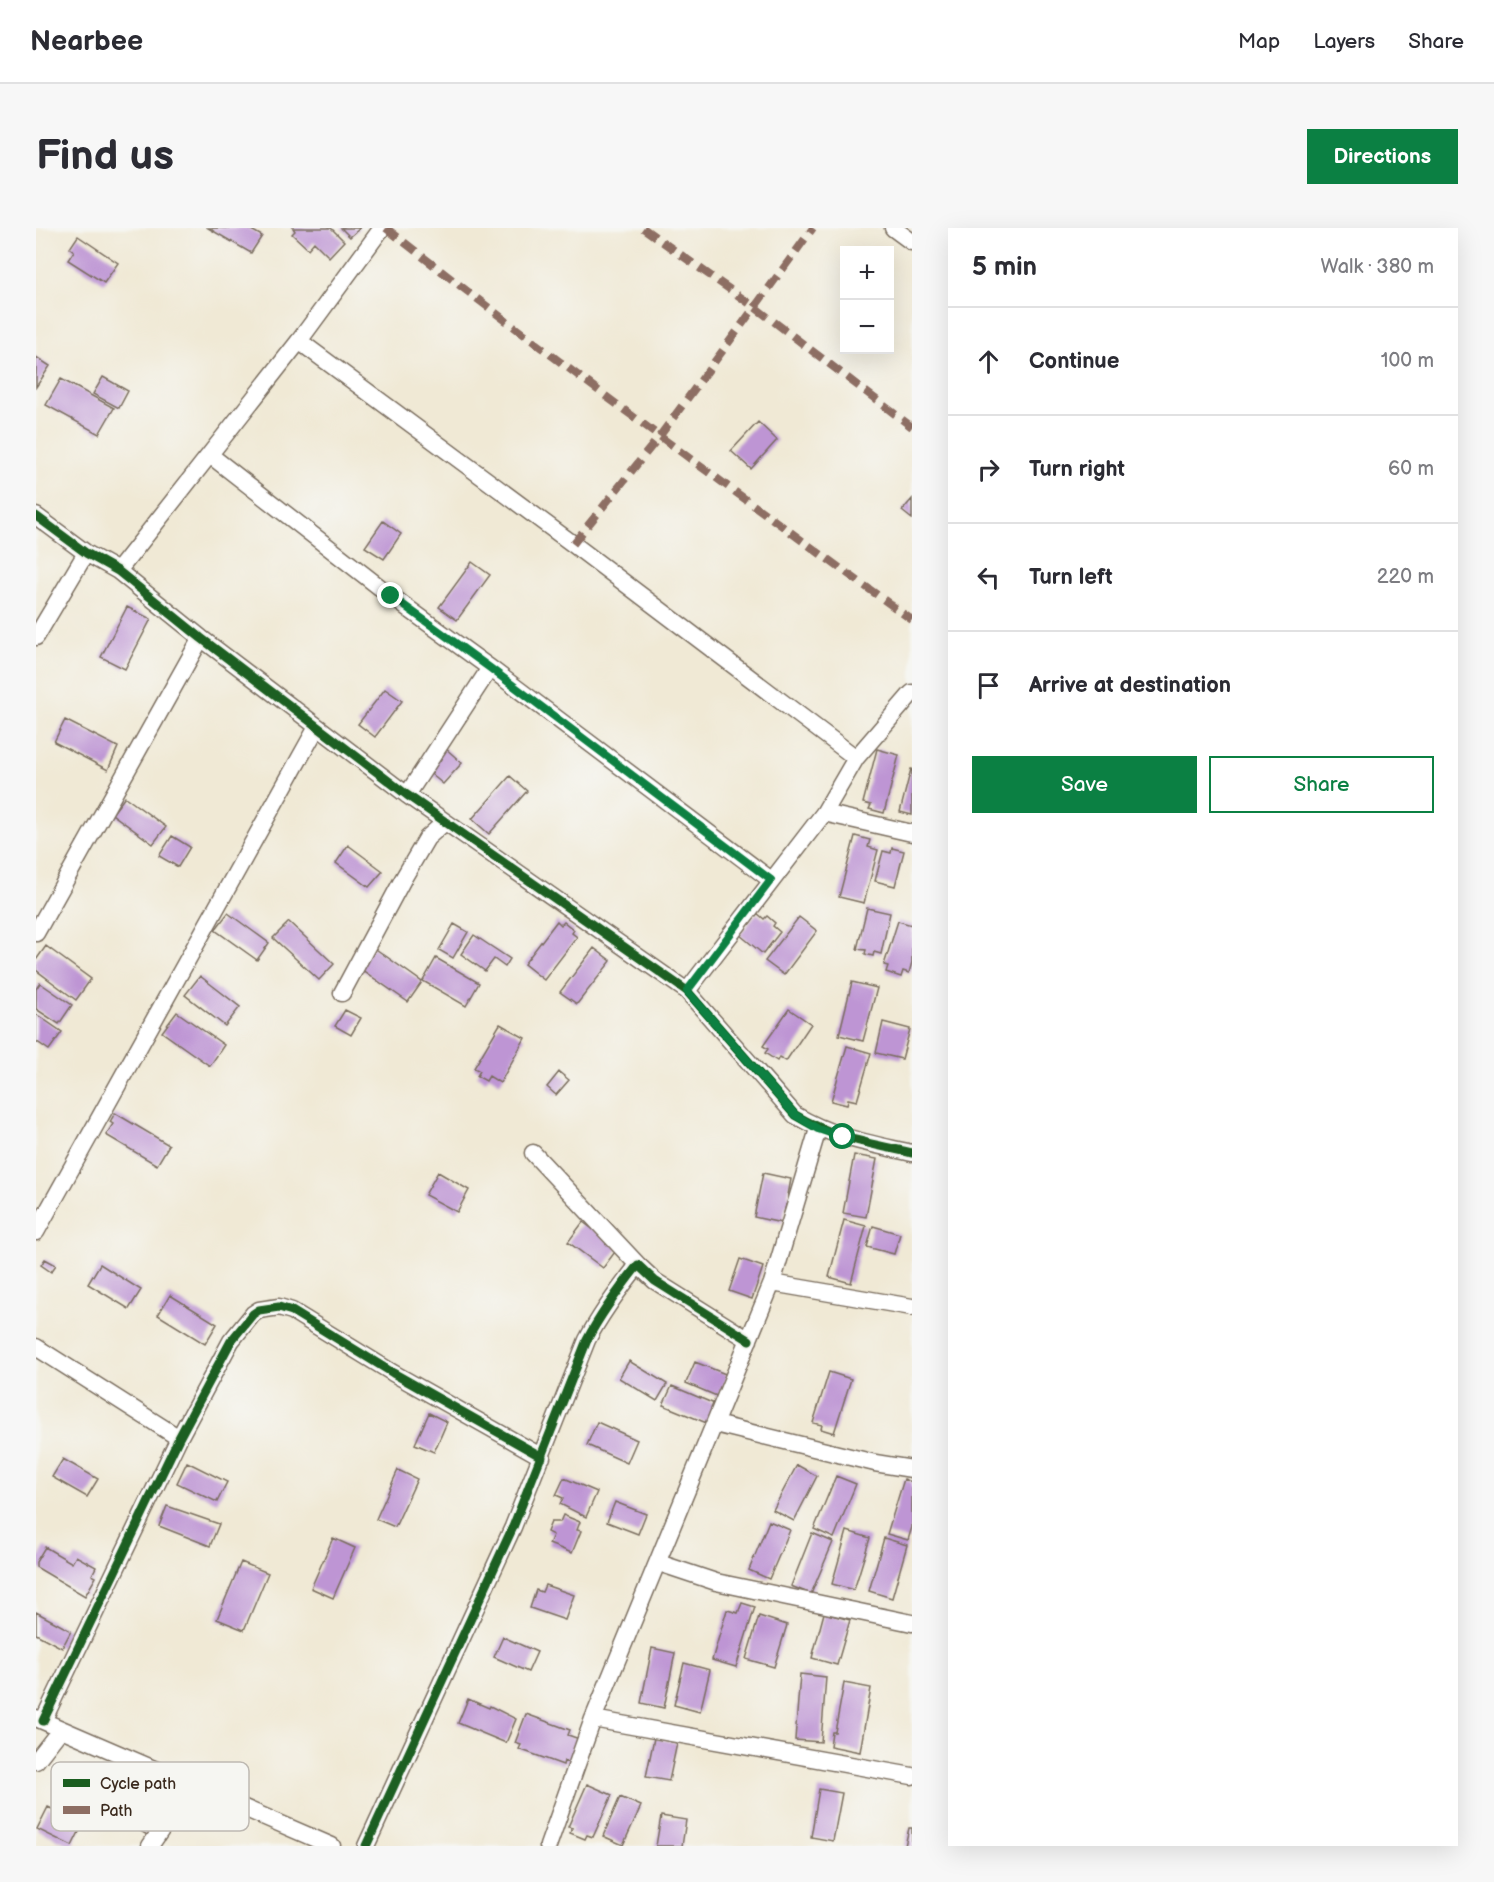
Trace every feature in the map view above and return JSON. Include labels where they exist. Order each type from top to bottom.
[{"type":"street","points":[[118,571],[298,341],[382,228]]},
{"type":"street","points":[[893,228],[912,242]]},
{"type":"street","points":[[298,341],[856,758]]},
{"type":"street","points":[[210,455],[295,524],[771,880]]},
{"type":"street","points":[[36,516],[86,552],[118,571],[201,638],[407,795],[687,991],[795,1115],[818,1129],[912,1153]]},
{"type":"street","points":[[36,637],[86,552]]},
{"type":"street","points":[[36,933],[201,638]]},
{"type":"street","points":[[407,795],[490,668]]},
{"type":"street","points":[[687,991],[825,813],[856,758],[912,693]]},
{"type":"street","points":[[36,1232],[317,727]]},
{"type":"street","points":[[825,813],[912,833]]},
{"type":"street","points":[[342,993],[427,838],[445,822]]},
{"type":"street","points":[[548,1846],[593,1719],[659,1563],[772,1283],[818,1129]]},
{"type":"street","points":[[532,1153],[655,1281],[749,1340]]},
{"type":"street","points":[[366,1846],[509,1538],[587,1340],[600,1316],[638,1265]]},
{"type":"street","points":[[772,1283],[912,1307]]},
{"type":"street","points":[[136,1762],[39,1720],[179,1438],[231,1341],[253,1314],[268,1307],[279,1307],[292,1311],[393,1373],[542,1457]]},
{"type":"street","points":[[36,1347],[179,1438]]},
{"type":"street","points":[[715,1424],[875,1463],[912,1469]]},
{"type":"street","points":[[659,1563],[716,1582],[912,1623]]},
{"type":"street","points":[[593,1719],[912,1776]]},
{"type":"street","points":[[36,1761],[61,1729]]},
{"type":"street","points":[[249,1811],[332,1846]]},
{"type":"street","points":[[150,1846],[160,1831]]},
{"type":"building","points":[[208,228],[248,228],[262,236],[251,253]]},
{"type":"building","points":[[293,228],[331,228],[344,241],[329,257],[314,242],[308,249],[292,234],[295,231]]},
{"type":"building","points":[[341,228],[360,228],[350,237]]},
{"type":"building","points":[[78,236],[118,263],[104,283],[68,260],[74,251],[70,248]]},
{"type":"building","points":[[36,357],[50,366],[36,387]]},
{"type":"building","points":[[103,377],[128,391],[119,408],[93,394]]},
{"type":"building","points":[[61,379],[114,408],[99,434],[46,405]]},
{"type":"building","points":[[758,422],[777,440],[751,469],[731,451]]},
{"type":"building","points":[[912,499],[912,519],[902,511]]},
{"type":"building","points":[[383,521],[401,534],[384,559],[365,547]]},
{"type":"building","points":[[472,562],[490,575],[457,620],[439,607]]},
{"type":"building","points":[[127,607],[151,619],[125,669],[101,657]]},
{"type":"building","points":[[385,689],[402,701],[375,737],[358,724]]},
{"type":"building","points":[[65,720],[118,747],[108,770],[54,742]]},
{"type":"building","points":[[444,747],[462,763],[443,784],[425,769]]},
{"type":"building","points":[[877,749],[899,755],[884,813],[869,809],[871,805],[863,803]]},
{"type":"building","points":[[912,769],[912,815],[900,812]]},
{"type":"building","points":[[510,776],[527,791],[489,834],[472,819]]},
{"type":"building","points":[[125,797],[166,827],[153,844],[112,814]]},
{"type":"building","points":[[172,836],[190,847],[178,867],[159,856]]},
{"type":"building","points":[[855,836],[870,840],[868,847],[878,850],[864,903],[839,897]]},
{"type":"building","points":[[348,845],[383,871],[369,887],[336,863]]},
{"type":"building","points":[[892,848],[904,851],[895,886],[875,881],[883,851],[891,853]]},
{"type":"building","points":[[867,908],[890,913],[881,954],[874,952],[873,956],[865,954],[866,950],[857,949]]},
{"type":"building","points":[[228,913],[269,943],[257,960],[215,930]]},
{"type":"building","points":[[757,913],[764,919],[767,916],[780,932],[763,954],[740,935]]},
{"type":"building","points":[[799,917],[817,931],[784,975],[765,961]]},
{"type":"building","points":[[557,921],[561,925],[564,922],[574,930],[572,933],[577,937],[544,980],[524,964]]},
{"type":"building","points":[[898,921],[912,925],[912,962],[909,973],[903,971],[901,977],[886,972],[888,966],[884,965]]},
{"type":"building","points":[[289,922],[334,964],[319,980],[273,938]]},
{"type":"building","points":[[454,924],[468,932],[453,958],[439,950]]},
{"type":"building","points":[[474,935],[510,959],[505,967],[494,959],[485,971],[461,954]]},
{"type":"building","points":[[46,946],[91,979],[76,1000],[36,970],[36,960]]},
{"type":"building","points":[[373,947],[422,982],[408,1002],[358,967]]},
{"type":"building","points":[[594,948],[611,961],[577,1004],[560,992]]},
{"type":"building","points":[[436,958],[479,983],[466,1006],[423,981]]},
{"type":"building","points":[[200,976],[240,1007],[225,1026],[185,995]]},
{"type":"building","points":[[852,982],[877,988],[863,1041],[839,1035]]},
{"type":"building","points":[[40,983],[72,1005],[59,1024],[36,1009],[36,989]]},
{"type":"building","points":[[789,1009],[811,1024],[786,1061],[779,1057],[777,1061],[765,1053],[768,1049],[763,1046]]},
{"type":"building","points":[[345,1010],[361,1018],[351,1035],[335,1026]]},
{"type":"building","points":[[177,1012],[224,1045],[210,1066],[162,1032]]},
{"type":"building","points":[[36,1014],[62,1032],[49,1050],[36,1041]]},
{"type":"building","points":[[883,1022],[910,1029],[902,1059],[876,1053]]},
{"type":"building","points":[[500,1024],[525,1038],[500,1083],[489,1076],[486,1081],[477,1076],[480,1071],[474,1068]]},
{"type":"building","points":[[847,1046],[871,1053],[857,1101],[848,1099],[847,1105],[831,1101]]},
{"type":"building","points":[[559,1072],[569,1080],[556,1095],[547,1087]]},
{"type":"building","points":[[115,1113],[169,1145],[157,1165],[106,1135],[113,1124],[110,1122]]},
{"type":"building","points":[[854,1155],[877,1159],[866,1217],[843,1213]]},
{"type":"building","points":[[438,1172],[469,1190],[457,1212],[425,1195]]},
{"type":"building","points":[[763,1173],[791,1179],[788,1195],[793,1195],[791,1206],[786,1205],[782,1223],[754,1217]]},
{"type":"building","points":[[844,1220],[866,1226],[851,1283],[829,1277]]},
{"type":"building","points":[[583,1222],[618,1248],[603,1268],[568,1242]]},
{"type":"building","points":[[873,1226],[900,1234],[894,1254],[867,1247]]},
{"type":"building","points":[[45,1259],[56,1265],[51,1272],[41,1265]]},
{"type":"building","points":[[740,1259],[763,1267],[752,1299],[729,1291]]},
{"type":"building","points":[[100,1264],[141,1290],[129,1309],[88,1284]]},
{"type":"building","points":[[170,1295],[217,1324],[205,1344],[158,1315]]},
{"type":"building","points":[[629,1361],[667,1384],[657,1401],[619,1378]]},
{"type":"building","points":[[695,1362],[728,1375],[719,1397],[686,1383]]},
{"type":"building","points":[[829,1372],[851,1379],[834,1433],[821,1429],[822,1425],[813,1423]]},
{"type":"building","points":[[672,1386],[717,1405],[709,1424],[663,1405]]},
{"type":"building","points":[[429,1413],[447,1422],[434,1452],[415,1444]]},
{"type":"building","points":[[597,1422],[637,1440],[627,1463],[587,1445]]},
{"type":"building","points":[[63,1459],[98,1479],[87,1497],[52,1477]]},
{"type":"building","points":[[187,1462],[227,1482],[217,1502],[177,1483]]},
{"type":"building","points":[[797,1465],[817,1476],[794,1521],[773,1510]]},
{"type":"building","points":[[398,1470],[417,1479],[395,1527],[376,1519]]},
{"type":"building","points":[[836,1476],[856,1484],[834,1538],[814,1529]]},
{"type":"building","points":[[564,1478],[597,1492],[586,1517],[560,1504],[563,1498],[556,1495]]},
{"type":"building","points":[[904,1479],[912,1482],[912,1527],[908,1540],[887,1534]]},
{"type":"building","points":[[615,1502],[646,1514],[638,1534],[607,1522]]},
{"type":"building","points":[[167,1506],[219,1524],[210,1546],[159,1526]]},
{"type":"building","points":[[563,1515],[580,1522],[577,1530],[581,1531],[572,1553],[549,1544],[553,1535],[547,1532],[551,1522],[560,1522]]},
{"type":"building","points":[[769,1521],[790,1530],[769,1579],[749,1570]]},
{"type":"building","points":[[847,1531],[870,1538],[854,1590],[832,1584]]},
{"type":"building","points":[[812,1533],[833,1542],[811,1594],[791,1586]]},
{"type":"building","points":[[333,1538],[355,1548],[333,1598],[311,1588]]},
{"type":"building","points":[[884,1538],[907,1545],[892,1598],[869,1591]]},
{"type":"building","points":[[45,1547],[72,1563],[76,1556],[96,1567],[92,1575],[96,1577],[85,1596],[36,1567],[36,1562]]},
{"type":"building","points":[[241,1562],[268,1573],[244,1630],[217,1619]]},
{"type":"building","points":[[545,1585],[574,1595],[565,1620],[530,1608],[536,1590],[542,1592]]},
{"type":"building","points":[[742,1603],[755,1607],[736,1667],[712,1660],[727,1610],[738,1613]]},
{"type":"building","points":[[36,1612],[71,1631],[62,1648],[36,1634]]},
{"type":"building","points":[[824,1613],[850,1620],[837,1665],[812,1658]]},
{"type":"building","points":[[759,1616],[787,1625],[774,1667],[746,1659]]},
{"type":"building","points":[[503,1637],[537,1652],[528,1672],[494,1657]]},
{"type":"building","points":[[652,1648],[675,1653],[664,1708],[641,1703]]},
{"type":"building","points":[[684,1663],[710,1670],[700,1712],[674,1705]]},
{"type":"building","points":[[800,1674],[826,1677],[821,1742],[795,1740]]},
{"type":"building","points":[[844,1683],[871,1688],[860,1752],[830,1746],[832,1732],[835,1732]]},
{"type":"building","points":[[468,1699],[489,1708],[490,1706],[516,1719],[506,1743],[458,1723]]},
{"type":"building","points":[[526,1714],[570,1730],[568,1735],[582,1740],[573,1764],[564,1761],[563,1765],[519,1749],[521,1745],[515,1743]]},
{"type":"building","points":[[654,1738],[677,1743],[669,1781],[646,1777]]},
{"type":"building","points":[[587,1784],[612,1795],[593,1837],[587,1835],[585,1839],[570,1833],[573,1828],[568,1827]]},
{"type":"building","points":[[819,1789],[842,1793],[833,1841],[811,1837]]},
{"type":"building","points":[[620,1797],[641,1806],[623,1845],[603,1836]]},
{"type":"building","points":[[48,1807],[51,1808],[51,1831],[80,1831],[72,1846],[37,1829]]},
{"type":"building","points":[[661,1816],[686,1820],[682,1846],[656,1846]]},
{"type":"building","points":[[909,1828],[912,1828],[912,1846],[905,1846]]},
{"type":"building","points":[[141,1831],[157,1831],[152,1838]]},
{"type":"marked path","points":[[386,228],[647,427],[912,620]]},
{"type":"marked path","points":[[643,228],[756,308],[912,427]]},
{"type":"marked path","points":[[573,544],[659,437],[813,228]]},
{"type":"cycle path","points":[[36,516],[86,553],[118,571],[201,638],[407,795],[687,991],[795,1115],[838,1134],[912,1153]]},
{"type":"cycle path","points":[[366,1846],[513,1527],[587,1340],[624,1283],[638,1265],[655,1281],[749,1340]]},
{"type":"cycle path","points":[[43,1721],[179,1438],[231,1341],[259,1310],[279,1307],[292,1311],[393,1373],[542,1457]]},
{"type":"route","points":[[391,596],[771,880],[687,991],[795,1115],[818,1129],[843,1137]]}]
